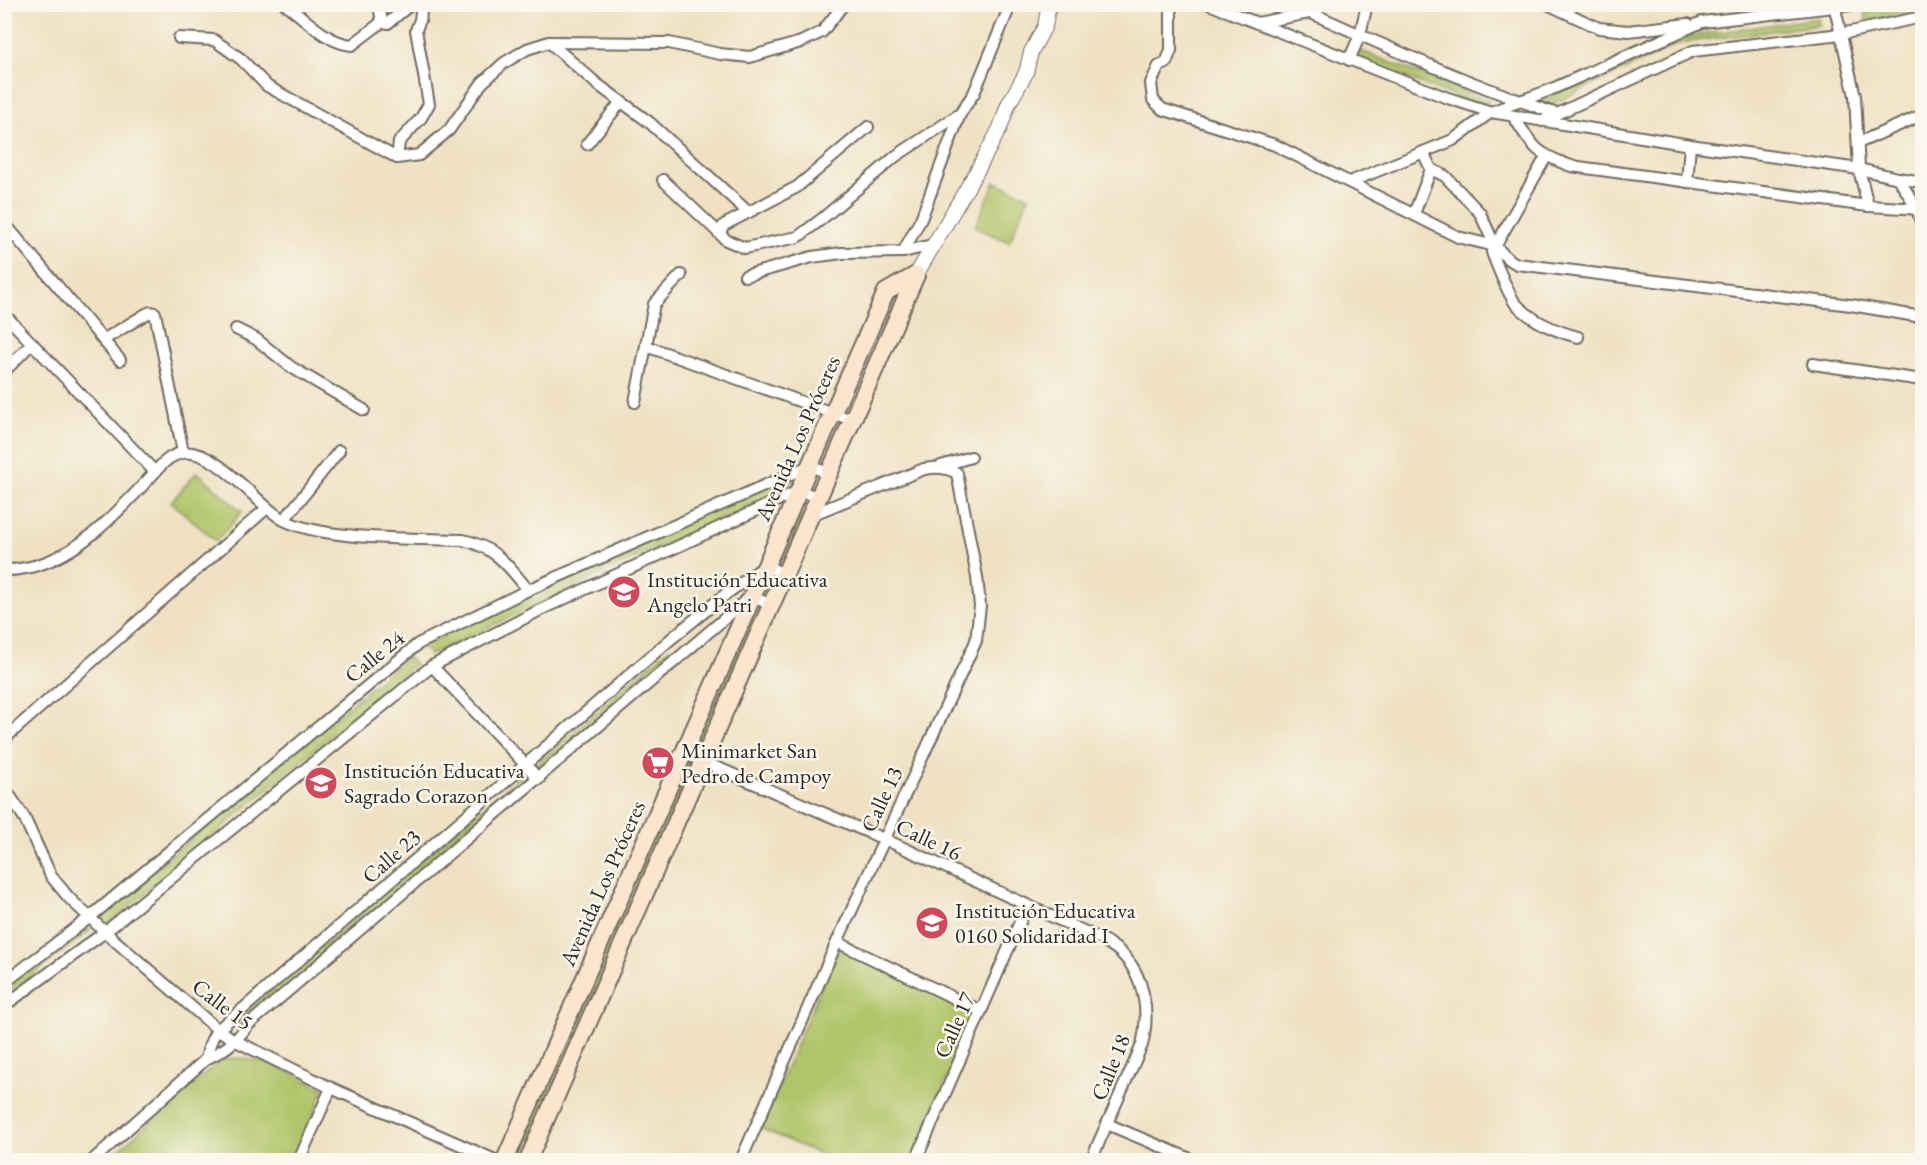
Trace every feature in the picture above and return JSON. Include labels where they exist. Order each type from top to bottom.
[{"type":"main road","name":"Avenida Los Próceres","points":[[505,1161],[886,292],[916,275]]},
{"type":"main road","name":"Avenida Los Próceres","points":[[528,1161],[916,275]]},
{"type":"street","points":[[285,4],[319,31],[352,45],[411,4]]},
{"type":"street","points":[[381,4],[382,22]]},
{"type":"street","points":[[397,158],[399,142],[421,118],[429,104],[416,30],[422,4]]},
{"type":"street","points":[[178,38],[214,40],[241,59],[267,86],[397,158],[419,155],[449,130],[482,83],[504,63],[527,49],[549,42],[669,43],[720,54],[750,57],[801,42],[822,32],[844,4]]},
{"type":"street","points":[[903,252],[921,219],[960,114],[974,93],[1009,4]]},
{"type":"street","name":"Avenida Los Próceres","points":[[916,275],[1000,128],[1008,105],[1026,73],[1031,52],[1045,26],[1049,4]]},
{"type":"street","points":[[1171,4],[1172,51],[1166,63],[1159,66],[1151,83],[1153,100],[1162,109],[1275,146],[1458,237],[1494,246]]},
{"type":"street","points":[[1209,4],[1445,97],[1491,112],[1541,122],[1859,169],[1923,182]]},
{"type":"street","points":[[1291,4],[1360,35],[1557,114]]},
{"type":"street","points":[[1350,60],[1360,35],[1367,4]]},
{"type":"street","points":[[1547,4],[1599,28],[1628,31],[1702,22],[1763,10],[1860,4]]},
{"type":"street","points":[[1834,6],[1855,96],[1859,169],[1868,207]]},
{"type":"street","points":[[1257,24],[1310,13]]},
{"type":"street","points":[[1541,122],[1693,51],[1841,34],[1923,17]]},
{"type":"street","points":[[1350,182],[1453,140],[1491,112],[1550,90],[1702,22]]},
{"type":"street","points":[[549,42],[597,84],[649,122],[748,212]]},
{"type":"street","points":[[587,144],[621,102]]},
{"type":"street","points":[[663,180],[726,240],[745,248],[798,237],[896,156],[960,114]]},
{"type":"street","points":[[1858,143],[1923,115]]},
{"type":"street","points":[[1514,117],[1531,145],[1546,157],[1572,166],[1868,207],[1920,208]]},
{"type":"street","points":[[719,233],[724,225],[797,187],[868,127]]},
{"type":"street","points":[[1687,182],[1690,145]]},
{"type":"street","points":[[1423,152],[1431,169],[1445,176],[1480,213],[1494,246],[1517,264],[1851,305],[1923,317]]},
{"type":"street","points":[[1546,157],[1492,252],[1516,304],[1541,324],[1558,332],[1578,337]]},
{"type":"street","points":[[1414,214],[1431,169]]},
{"type":"street","points":[[1898,178],[1920,208],[1923,226]]},
{"type":"street","points":[[5,224],[120,360]]},
{"type":"street","points":[[745,276],[812,256],[903,252],[932,245]]},
{"type":"street","points":[[635,402],[654,304],[681,275]]},
{"type":"street","points":[[103,340],[146,314],[155,313],[183,452]]},
{"type":"street","points":[[6,319],[32,343],[155,472]]},
{"type":"street","points":[[236,329],[256,339],[291,367],[364,410]]},
{"type":"street","points":[[4,372],[32,343]]},
{"type":"street","points":[[646,346],[852,420]]},
{"type":"street","points":[[1813,364],[1923,380]]},
{"type":"street","points":[[284,520],[339,451]]},
{"type":"street","points":[[4,570],[32,567],[56,558],[78,545],[122,507],[164,462],[183,452],[200,454],[212,461],[284,520],[305,528],[336,533],[375,537],[463,540],[478,543],[494,552],[528,590]]},
{"type":"street","points":[[811,515],[924,469],[971,458]]},
{"type":"street","points":[[809,466],[829,473]]},
{"type":"street","name":"Calle 24","points":[[4,983],[89,918],[418,644],[528,590],[809,466]]},
{"type":"street","name":"Calle 13","points":[[741,1161],[837,942],[976,641],[980,606],[977,577],[957,473],[938,467]]},
{"type":"street","points":[[798,491],[819,497]]},
{"type":"street","name":"Calle 24","points":[[4,1006],[105,932],[432,666],[542,609],[798,491]]},
{"type":"street","points":[[4,739],[267,508]]},
{"type":"street","points":[[765,566],[785,574]]},
{"type":"street","name":"Calle 23","points":[[206,1059],[210,1040],[217,1029],[672,638],[765,566]]},
{"type":"street","points":[[751,596],[771,605]]},
{"type":"street","name":"Calle 23","points":[[93,1161],[206,1059],[236,1041],[249,1025],[751,596]]},
{"type":"street","points":[[432,666],[539,779]]},
{"type":"street","name":"Calle 16","points":[[683,753],[884,839],[1104,941],[1121,952],[1140,984]]},
{"type":"street","name":"Calle 15","points":[[4,787],[24,817],[51,876],[69,898],[217,1029],[236,1041],[331,1088],[495,1161]]},
{"type":"street","name":"Calle 17","points":[[916,1161],[1027,906]]},
{"type":"street","points":[[837,942],[981,1011]]},
{"type":"street","name":"Calle 18","points":[[1091,1161],[1142,1045],[1146,1030],[1145,1001],[1140,984]]},
{"type":"street","points":[[299,1161],[331,1088]]},
{"type":"street","points":[[1107,1124],[1193,1161]]},
{"type":"green space","points":[[1922,5],[1922,12],[1866,20],[1865,13]]},
{"type":"green space","points":[[1818,18],[1819,25],[1680,43],[1548,106],[1539,102],[1678,38]]},
{"type":"green space","points":[[1361,51],[1489,101],[1480,106],[1358,59]]},
{"type":"green space","points":[[995,182],[1029,197],[1009,242],[975,227]]},
{"type":"green space","points":[[197,472],[242,512],[216,541],[171,502]]},
{"type":"green space","points":[[790,472],[793,481],[790,488],[680,537],[430,655],[421,646]]},
{"type":"green space","points":[[794,517],[801,523],[701,755],[690,751]]},
{"type":"green space","points":[[670,648],[678,657],[540,774],[533,767]]},
{"type":"green space","points":[[407,657],[415,664],[106,926],[98,917]]},
{"type":"green space","points":[[686,760],[695,764],[523,1160],[510,1160]]},
{"type":"green space","points":[[525,772],[533,780],[245,1022],[242,1014]]},
{"type":"green space","points":[[85,925],[91,930],[5,996],[5,986]]},
{"type":"green space","points":[[838,948],[975,1013],[912,1160],[833,1160],[760,1128]]},
{"type":"green space","points":[[233,1058],[269,1064],[324,1089],[294,1160],[107,1160],[221,1060]]},
{"type":"place","name":"Institución Educativa Angelo Patri","points":[[624,592]]},
{"type":"place","name":"Minimarket San Pedro de Campoy","points":[[658,763]]},
{"type":"place","name":"Institución Educativa Sagrado Corazon","points":[[321,783]]},
{"type":"place","name":"Institución Educativa 0160 Solidaridad I","points":[[932,923]]}]
